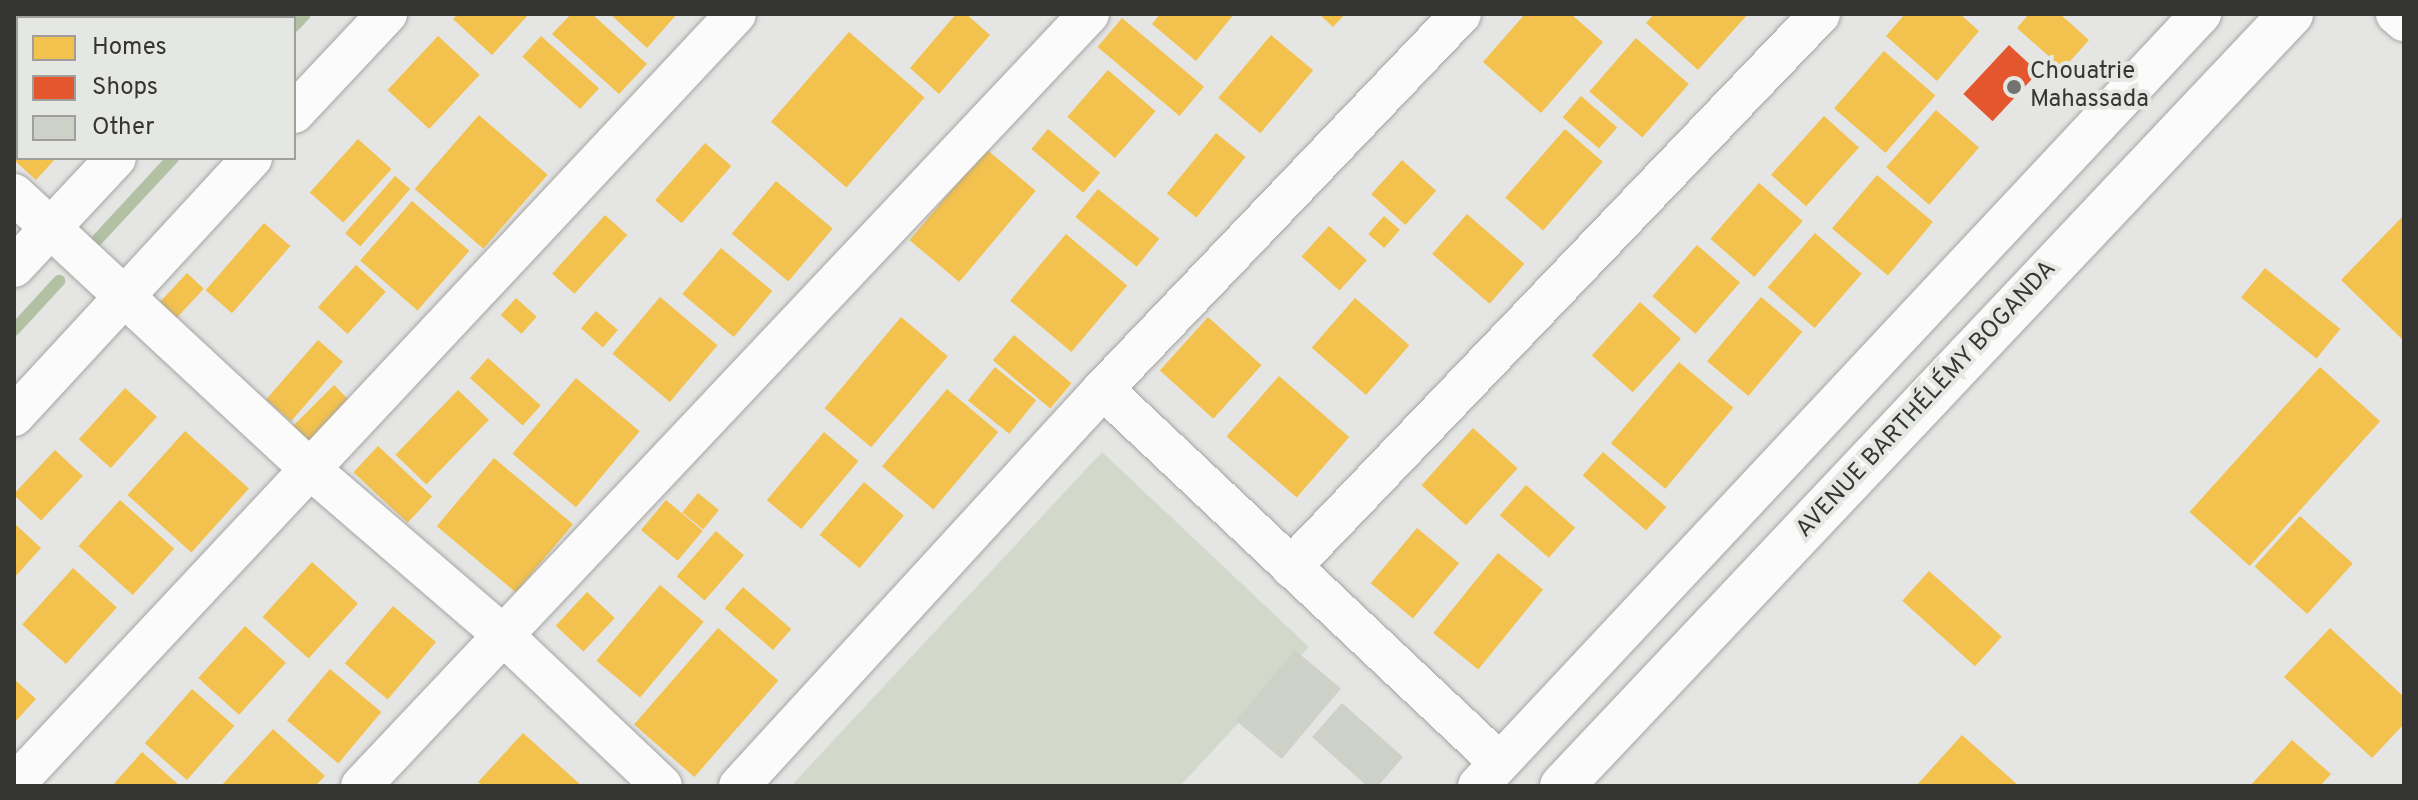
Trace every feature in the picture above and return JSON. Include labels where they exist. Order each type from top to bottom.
[{"type":"main road","name":"AVENUE BARTHÉLÉMY BOGANDA","points":[[1562,786],[2291,14]]},
{"type":"street","points":[[296,111],[387,14]]},
{"type":"street","points":[[14,785],[736,14]]},
{"type":"street","points":[[361,786],[1089,14]]},
{"type":"street","points":[[739,786],[1103,389],[1461,14]]},
{"type":"street","points":[[1291,567],[1820,14]]},
{"type":"street","points":[[1103,389],[1291,567],[1489,775],[2201,14]]},
{"type":"street","points":[[2396,14],[2404,21]]},
{"type":"street","points":[[14,267],[114,160]]},
{"type":"street","points":[[14,416],[250,160]]},
{"type":"street","points":[[14,194],[310,469],[503,635],[662,786]]},
{"type":"green space","points":[[1102,452],[1309,647],[1180,786],[791,786]]},
{"type":"building: Homes","points":[[14,14],[84,14],[16,16],[16,48]]},
{"type":"building: Homes","points":[[151,14],[154,16],[109,16]]},
{"type":"building: Homes","points":[[458,14],[529,14],[492,55],[453,19]]},
{"type":"building: Homes","points":[[571,14],[592,14],[647,64],[619,94],[552,34]]},
{"type":"building: Homes","points":[[610,14],[677,14],[647,48]]},
{"type":"building: Homes","points":[[956,14],[966,14],[990,35],[939,94],[910,68]]},
{"type":"building: Homes","points":[[1160,14],[1234,14],[1196,61],[1152,24]]},
{"type":"building: Homes","points":[[1319,14],[1345,14],[1333,27]]},
{"type":"building: Homes","points":[[1525,14],[1571,14],[1603,42],[1541,113],[1483,62]]},
{"type":"building: Homes","points":[[1654,14],[1748,14],[1698,70],[1646,23]]},
{"type":"building: Homes","points":[[1905,14],[1960,14],[1979,31],[1937,81],[1886,36]]},
{"type":"building: Homes","points":[[2029,14],[2060,14],[2089,40],[2063,69],[2017,28]]},
{"type":"building: Homes","points":[[1122,18],[1204,87],[1180,116],[1098,47]]},
{"type":"building: Homes","points":[[849,32],[924,98],[846,187],[771,122]]},
{"type":"building: Homes","points":[[1271,35],[1313,70],[1260,133],[1218,98]]},
{"type":"building: Homes","points":[[438,36],[480,75],[429,129],[388,90]]},
{"type":"building: Homes","points":[[541,36],[599,88],[580,109],[522,57]]},
{"type":"building: Homes","points":[[1636,38],[1689,84],[1642,138],[1589,92]]},
{"type":"building: Homes","points":[[1884,51],[1935,96],[1885,153],[1834,108]]},
{"type":"building: Homes","points":[[1108,70],[1156,111],[1115,158],[1067,117]]},
{"type":"building: Homes","points":[[1581,96],[1617,127],[1599,149],[1563,117]]},
{"type":"building: Homes","points":[[1936,110],[1979,147],[1929,205],[1886,167]]},
{"type":"building: Homes","points":[[479,115],[548,175],[483,249],[415,189]]},
{"type":"building: Homes","points":[[1824,116],[1859,147],[1806,206],[1771,175]]},
{"type":"building: Homes","points":[[16,118],[16,160],[54,160],[36,180],[14,160]]},
{"type":"building: Homes","points":[[1048,129],[1100,173],[1083,193],[1031,149]]},
{"type":"building: Homes","points":[[1565,129],[1603,162],[1543,230],[1505,198]]},
{"type":"building: Homes","points":[[1216,133],[1246,157],[1196,218],[1167,194]]},
{"type":"building: Homes","points":[[358,139],[391,169],[343,223],[310,193]]},
{"type":"building: Homes","points":[[705,143],[731,166],[682,223],[655,200]]},
{"type":"building: Homes","points":[[986,149],[1036,191],[959,282],[910,240]]},
{"type":"building: Homes","points":[[1402,160],[1436,191],[1405,225],[1371,194]]},
{"type":"building: Homes","points":[[1877,175],[1933,222],[1888,276],[1832,229]]},
{"type":"building: Homes","points":[[395,176],[410,189],[360,246],[345,233]]},
{"type":"building: Homes","points":[[776,181],[833,229],[788,281],[732,234]]},
{"type":"building: Homes","points":[[1759,183],[1803,221],[1754,277],[1710,239]]},
{"type":"building: Homes","points":[[1098,189],[1159,239],[1137,267],[1075,217]]},
{"type":"building: Homes","points":[[412,201],[469,251],[418,310],[360,261]]},
{"type":"building: Homes","points":[[1467,214],[1524,264],[1490,304],[1432,254]]},
{"type":"building: Homes","points":[[605,215],[627,235],[574,294],[552,274]]},
{"type":"building: Homes","points":[[2404,215],[2404,341],[2341,280]]},
{"type":"building: Homes","points":[[1384,216],[1400,230],[1384,248],[1368,234]]},
{"type":"building: Homes","points":[[264,223],[290,246],[232,313],[206,290]]},
{"type":"building: Homes","points":[[1329,226],[1367,260],[1339,291],[1302,256]]},
{"type":"building: Homes","points":[[1815,233],[1862,274],[1815,328],[1768,287]]},
{"type":"building: Homes","points":[[1066,234],[1127,285],[1071,352],[1010,301]]},
{"type":"building: Homes","points":[[1697,245],[1740,282],[1695,334],[1652,296]]},
{"type":"building: Homes","points":[[721,248],[772,291],[734,337],[682,294]]},
{"type":"building: Homes","points":[[356,265],[386,292],[348,334],[318,307]]},
{"type":"building: Homes","points":[[2265,268],[2340,329],[2316,359],[2241,298]]},
{"type":"building: Homes","points":[[187,273],[204,289],[170,325],[153,310]]},
{"type":"building: Homes","points":[[660,297],[717,345],[670,402],[612,354]]},
{"type":"building: Homes","points":[[1761,297],[1802,332],[1748,396],[1707,361]]},
{"type":"building: Homes","points":[[516,298],[537,317],[521,334],[501,315]]},
{"type":"building: Homes","points":[[1355,298],[1409,345],[1366,395],[1312,348]]},
{"type":"building: Homes","points":[[1640,302],[1681,339],[1633,392],[1592,356]]},
{"type":"building: Homes","points":[[596,311],[618,330],[603,347],[581,328]]},
{"type":"building: Homes","points":[[901,317],[948,356],[871,447],[825,408]]},
{"type":"building: Homes","points":[[1208,317],[1262,365],[1213,419],[1160,371]]},
{"type":"building: Homes","points":[[1014,335],[1071,383],[1050,408],[993,360]]},
{"type":"building: Homes","points":[[318,340],[343,362],[291,421],[266,400]]},
{"type":"building: Homes","points":[[488,358],[541,406],[523,426],[470,378]]},
{"type":"building: Homes","points":[[1679,362],[1733,408],[1665,489],[1611,443]]},
{"type":"building: Homes","points":[[995,367],[1036,400],[1009,434],[968,400]]},
{"type":"building: Homes","points":[[2320,367],[2380,421],[2250,566],[2190,512]]},
{"type":"building: Homes","points":[[1279,376],[1349,437],[1297,497],[1227,436]]},
{"type":"building: Homes","points":[[576,378],[640,431],[576,507],[512,454]]},
{"type":"building: Homes","points":[[334,385],[350,401],[309,443],[292,427]]},
{"type":"building: Homes","points":[[125,388],[157,417],[111,468],[79,439]]},
{"type":"building: Homes","points":[[947,389],[998,432],[933,509],[882,466]]},
{"type":"building: Homes","points":[[458,390],[489,420],[426,485],[395,455]]},
{"type":"building: Homes","points":[[1473,428],[1518,468],[1466,525],[1421,485]]},
{"type":"building: Homes","points":[[185,431],[249,489],[191,552],[127,495]]},
{"type":"building: Homes","points":[[824,432],[858,461],[801,529],[767,500]]},
{"type":"building: Homes","points":[[378,446],[432,496],[408,523],[353,472]]},
{"type":"building: Homes","points":[[55,450],[83,476],[41,521],[14,494]]},
{"type":"building: Homes","points":[[1603,452],[1666,507],[1646,531],[1583,475]]},
{"type":"building: Homes","points":[[494,458],[573,524],[516,592],[437,526]]},
{"type":"building: Homes","points":[[864,482],[904,515],[859,568],[820,535]]},
{"type":"building: Homes","points":[[1526,485],[1575,528],[1549,558],[1500,515]]},
{"type":"building: Homes","points":[[698,493],[719,510],[703,529],[682,512]]},
{"type":"building: Homes","points":[[120,500],[174,549],[133,595],[79,546]]},
{"type":"building: Homes","points":[[666,500],[703,531],[678,561],[641,530]]},
{"type":"building: Homes","points":[[2300,516],[2353,564],[2307,614],[2254,567]]},
{"type":"building: Homes","points":[[14,523],[41,548],[14,578]]},
{"type":"building: Homes","points":[[1417,528],[1459,563],[1413,619],[1371,583]]},
{"type":"building: Homes","points":[[716,531],[744,555],[705,601],[677,576]]},
{"type":"building: Homes","points":[[1498,553],[1543,590],[1478,670],[1433,633]]},
{"type":"building: Homes","points":[[312,562],[358,603],[309,658],[262,617]]},
{"type":"building: Homes","points":[[73,568],[117,607],[66,664],[22,624]]},
{"type":"building: Homes","points":[[1929,571],[2002,637],[1975,666],[1902,601]]},
{"type":"building: Homes","points":[[660,585],[704,622],[640,697],[596,661]]},
{"type":"building: Homes","points":[[743,587],[791,629],[773,650],[725,608]]},
{"type":"building: Homes","points":[[587,592],[615,618],[583,652],[556,626]]},
{"type":"building: Homes","points":[[393,606],[436,642],[388,699],[345,663]]},
{"type":"building: Homes","points":[[245,626],[286,663],[239,715],[198,678]]},
{"type":"building: Homes","points":[[718,628],[778,680],[694,777],[634,725]]},
{"type":"building: Homes","points":[[2330,628],[2404,697],[2404,724],[2372,758],[2284,677]]},
{"type":"building: Homes","points":[[330,669],[381,712],[338,763],[287,720]]},
{"type":"building: Homes","points":[[14,679],[36,699],[14,723]]},
{"type":"building: Homes","points":[[192,689],[234,726],[187,780],[145,743]]},
{"type":"building: Homes","points":[[273,729],[325,776],[315,786],[221,786]]},
{"type":"building: Homes","points":[[523,733],[582,786],[483,786],[478,782]]},
{"type":"building: Homes","points":[[1962,735],[2019,786],[1916,786]]},
{"type":"building: Homes","points":[[2292,740],[2331,774],[2320,786],[2250,786]]},
{"type":"building: Homes","points":[[142,752],[180,786],[112,786]]},
{"type":"building: Shops","points":[[2009,45],[2038,72],[1993,121],[1963,94]]},
{"type":"building: Other","points":[[1295,650],[1341,689],[1282,759],[1236,720]]},
{"type":"building: Other","points":[[1342,703],[1403,757],[1378,786],[1367,786],[1312,737]]},
{"type":"waterway","points":[[296,24],[305,14]]},
{"type":"waterway","points":[[97,240],[171,160]]},
{"type":"waterway","points":[[14,330],[59,281]]},
{"type":"place","name":"Chouatrie Mahassada","points":[[2014,87]]}]
